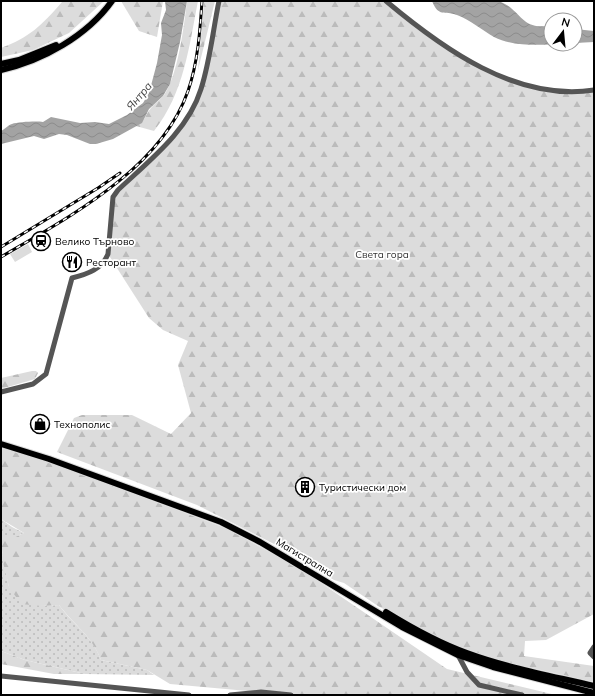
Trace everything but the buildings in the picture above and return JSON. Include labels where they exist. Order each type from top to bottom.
[{"type":"main road","points":[[1,70],[19,66],[48,55],[94,21],[112,1]]},
{"type":"main road","points":[[1,64],[43,52],[71,38]]},
{"type":"main road","name":"Магистрална","points":[[1,442],[221,522],[260,542],[402,627],[458,655],[493,667],[594,693]]},
{"type":"main road","name":"Магистрална","points":[[1,442],[65,461],[222,520],[262,540],[404,623],[455,648],[494,662],[594,686]]},
{"type":"street","points":[[1,392],[33,384],[46,374],[72,278],[95,271],[105,262],[108,254],[113,197],[118,190],[168,143],[186,120],[201,89],[219,1]]},
{"type":"street","points":[[386,1],[420,30],[480,67],[513,82],[574,93],[594,90]]},
{"type":"street","points":[[594,647],[590,653],[594,657]]},
{"type":"street","points":[[458,655],[467,672],[479,685],[522,695]]},
{"type":"street","points":[[1,676],[154,693],[189,695]]},
{"type":"street","points":[[230,695],[261,692],[292,695]]},
{"type":"green space","points":[[60,1],[104,1],[69,33],[33,50],[1,57],[1,48],[20,40],[34,30],[62,2]]},
{"type":"green space","points":[[121,1],[163,1],[157,37],[139,31]]},
{"type":"green space","points":[[187,1],[198,1],[188,52],[179,85],[164,116],[154,131],[136,126],[164,95],[169,86],[180,50]]},
{"type":"green space","points":[[204,1],[215,1],[198,70]]},
{"type":"green space","name":"Света гора","points":[[219,1],[386,1],[420,30],[481,67],[513,82],[574,93],[594,90],[594,614],[546,640],[525,641],[524,656],[594,666],[594,682],[514,664],[482,655],[436,638],[378,606],[344,583],[334,580],[276,545],[197,505],[57,452],[74,418],[82,415],[132,415],[171,434],[191,413],[178,365],[188,341],[163,330],[149,318],[108,254],[113,197],[164,148],[186,120],[195,104],[207,67]]},
{"type":"green space","points":[[28,244],[32,252],[15,262],[10,254]]},
{"type":"green space","points":[[36,371],[38,373],[35,379],[1,389],[1,378]]},
{"type":"green space","points":[[1,448],[41,459],[228,529],[305,572],[447,669],[556,695],[291,695],[170,684],[147,670],[101,660],[88,637],[59,605],[43,606],[21,604],[9,587],[3,562],[1,537],[15,537],[24,533],[1,519]]},
{"type":"green space","points":[[1,519],[24,533],[15,537],[1,537]]},
{"type":"green space","points":[[1,547],[9,587],[43,606],[59,605],[88,637],[101,660],[147,670],[154,675],[85,674],[25,660],[1,651]]},
{"type":"green space","points":[[1,651],[25,660],[85,674],[54,674],[1,664]]},
{"type":"water","points":[[165,1],[187,1],[180,42],[170,84],[163,96],[149,109],[142,123],[113,139],[96,144],[90,144],[67,135],[59,134],[44,139],[34,136],[1,144],[1,131],[12,124],[43,122],[51,117],[80,123],[95,122],[109,124],[127,115],[143,103],[149,93],[157,63],[162,35],[161,23],[166,10]]},
{"type":"water","points":[[432,1],[501,2],[528,23],[543,26],[543,45],[527,45],[502,40],[494,37],[462,17],[440,12]]},
{"type":"water","points":[[583,30],[594,31],[594,42],[583,43]]},
{"type":"railway","points":[[1,257],[55,225],[110,188],[135,167],[157,144],[175,119],[188,91],[196,58],[202,1]]},
{"type":"railway","points":[[1,247],[120,173]]},
{"type":"place","name":"Велико Търново","points":[[41,241]]},
{"type":"place","name":"Ресторант","points":[[72,262]]},
{"type":"place","name":"Технополис","points":[[40,424]]},
{"type":"place","name":"Туристически дом","points":[[305,487]]},
{"type":"water label","name":"Янтра","points":[[139,96]]}]
